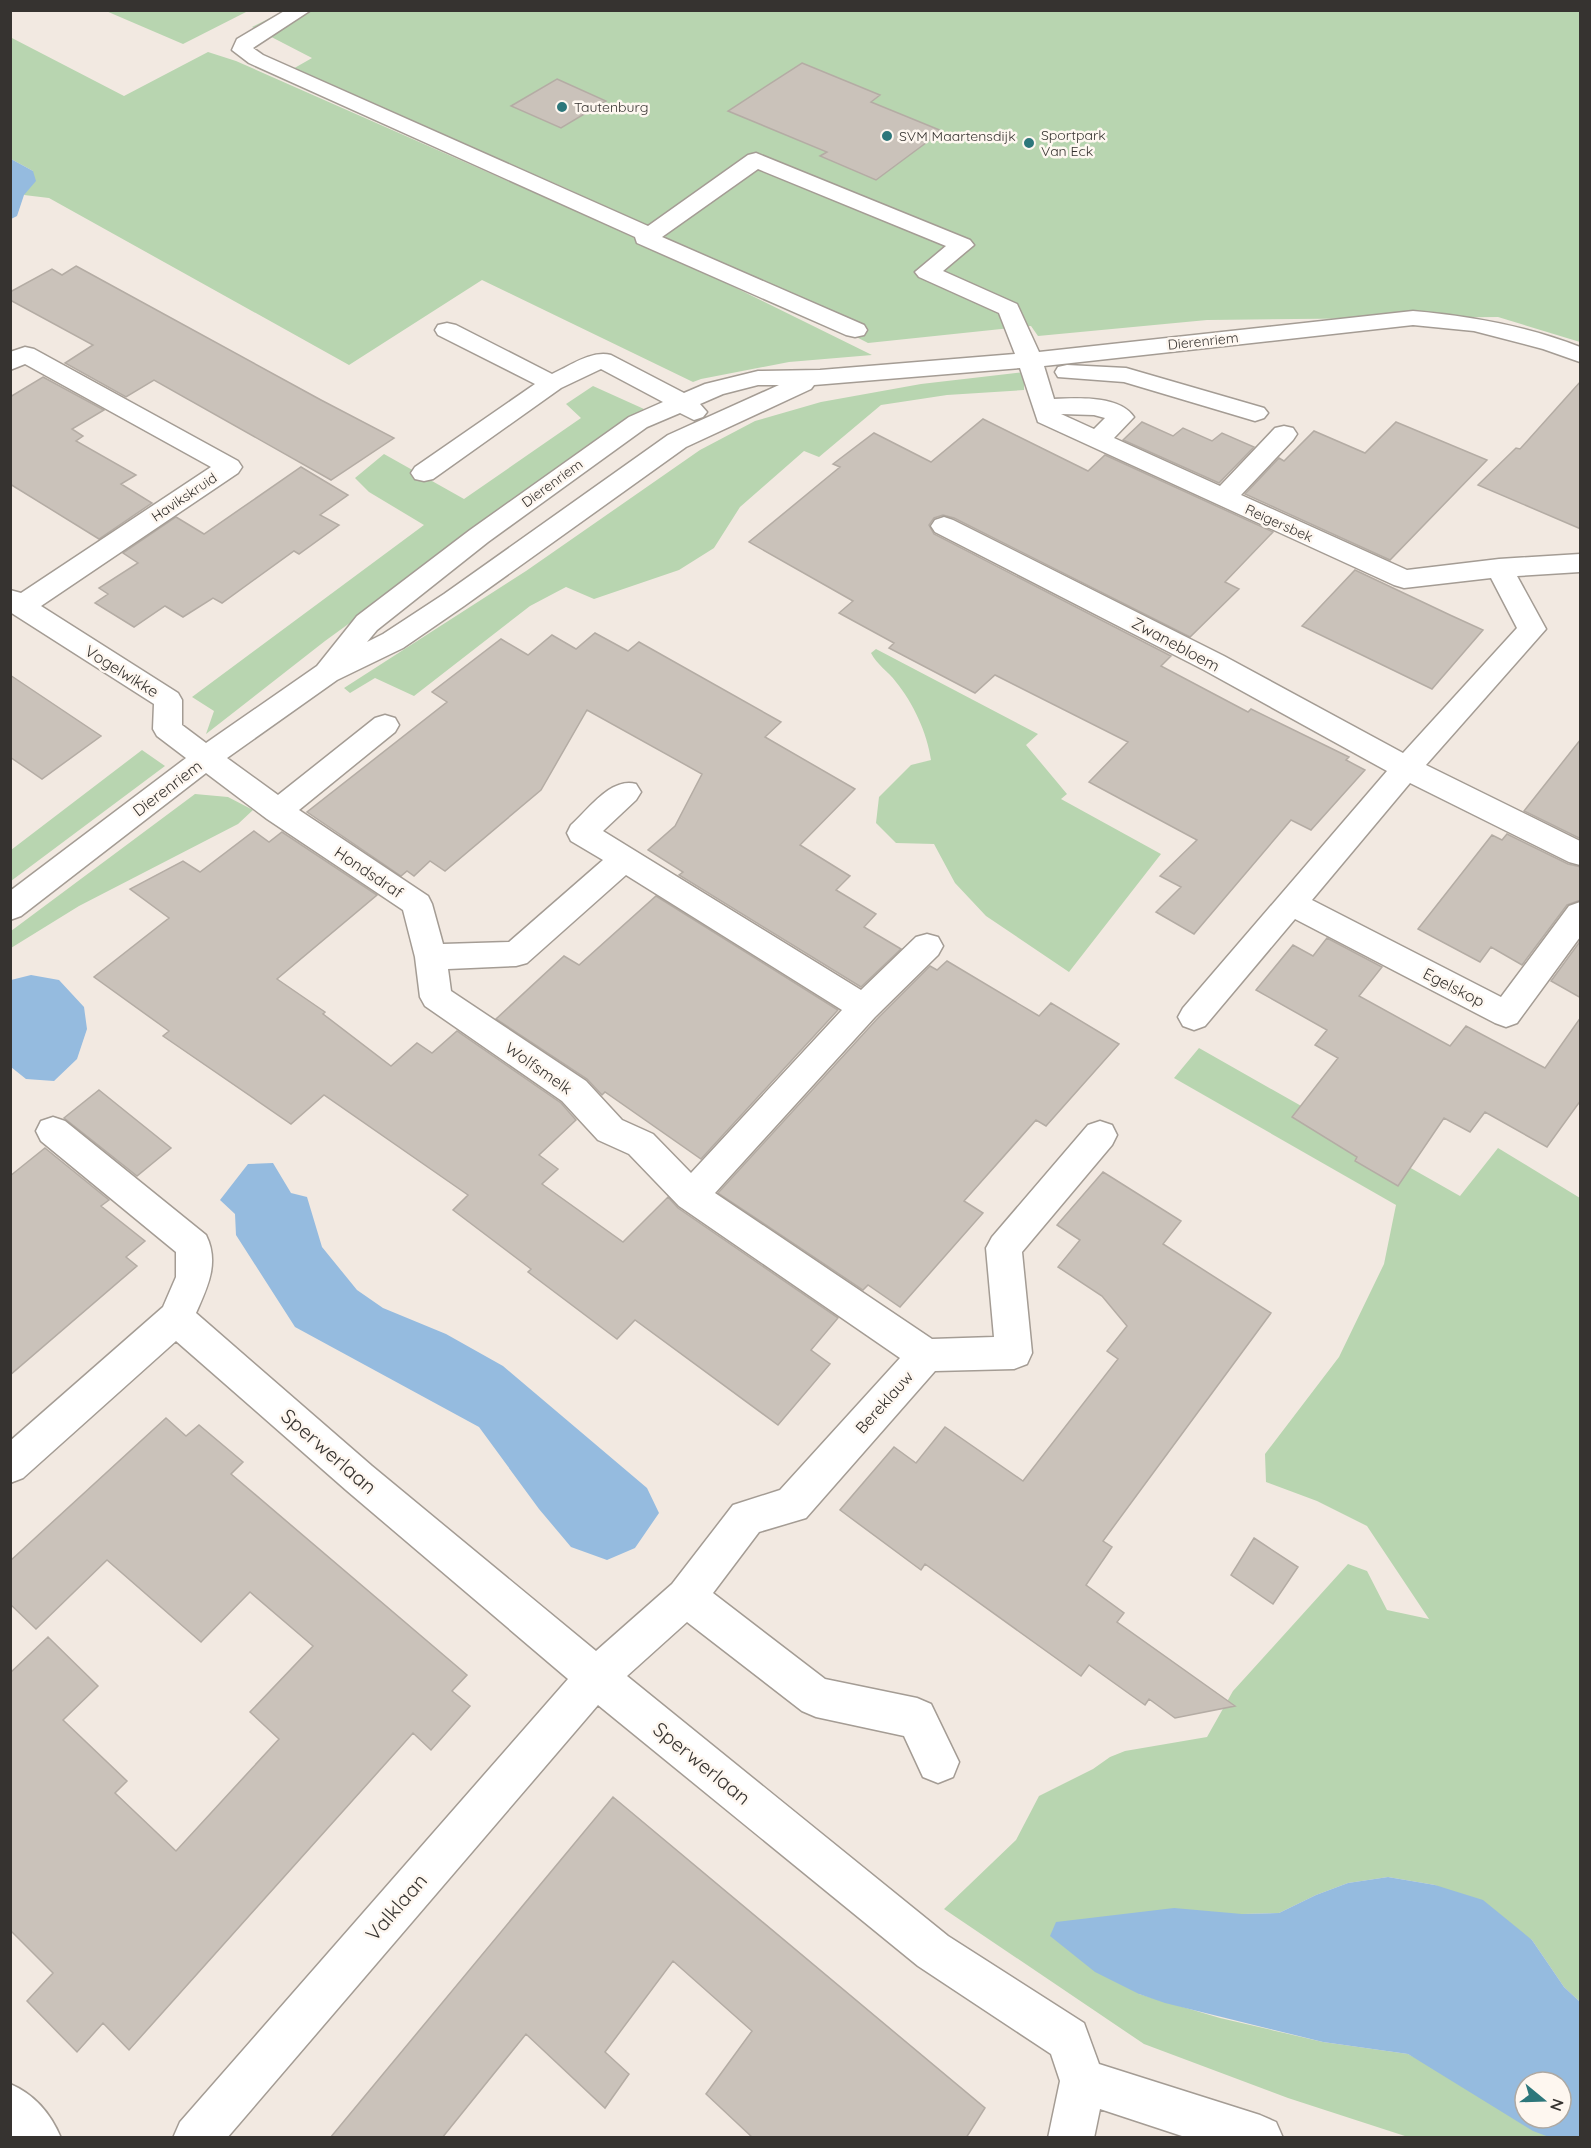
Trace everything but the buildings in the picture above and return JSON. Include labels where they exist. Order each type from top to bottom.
[{"type":"street","points":[[301,10],[244,43],[242,50],[256,59],[650,235]]},
{"type":"street","name":"Reigersbek","points":[[650,235],[756,160],[962,245],[927,273],[1009,309],[1032,366],[1047,417],[1404,579],[1499,568],[1581,563]]},
{"type":"street","points":[[650,235],[645,238],[855,330]]},
{"type":"street","name":"Dierenriem","points":[[327,673],[367,623],[480,536],[638,422],[714,389],[758,378],[1032,366],[1413,318],[1474,324],[1552,344],[1581,355]]},
{"type":"street","points":[[447,330],[552,383]]},
{"type":"street","name":"Havikskruid","points":[[10,363],[25,354],[229,467],[16,603]]},
{"type":"street","points":[[424,473],[552,383],[602,360],[682,402],[710,425]]},
{"type":"street","points":[[1032,366],[1126,375],[1255,413]]},
{"type":"street","name":"Dierenriem","points":[[10,908],[206,758],[327,673],[393,641],[677,441],[820,377]]},
{"type":"street","points":[[1223,498],[1284,434]]},
{"type":"street","name":"Zwanebloem","points":[[944,526],[1205,658],[1406,768]]},
{"type":"street","points":[[1194,1017],[1406,768],[1532,629],[1499,568]]},
{"type":"street","name":"Vogelwikke","points":[[16,603],[168,700],[167,729],[206,758]]},
{"type":"street","points":[[278,811],[385,725]]},
{"type":"street","name":"Hondsdraf","points":[[206,758],[278,811],[417,904],[431,957]]},
{"type":"street","points":[[1406,768],[1581,854]]},
{"type":"street","points":[[626,792],[582,834],[864,1008]]},
{"type":"street","points":[[431,957],[516,954],[624,859]]},
{"type":"street","name":"Egelskop","points":[[1291,903],[1506,1014],[1581,914]]},
{"type":"street","points":[[691,1196],[864,1008],[927,946]]},
{"type":"street","name":"Wolfsmelk","points":[[431,957],[436,997],[574,1091],[610,1130],[640,1144],[675,1177],[691,1196],[926,1355]]},
{"type":"street","points":[[10,1466],[176,1318],[194,1277],[194,1246],[53,1131]]},
{"type":"street","name":"Bereklauw","points":[[596,1677],[686,1597],[747,1518],[792,1505],[926,1355],[1014,1353],[1004,1248],[1100,1135]]},
{"type":"street","name":"Sperwerlaan","points":[[176,1318],[359,1478],[596,1677],[933,1951],[1068,2039],[1083,2081]]},
{"type":"street","points":[[686,1597],[816,1697],[917,1718],[938,1762]]},
{"type":"street","name":"Valklaan","points":[[196,2138],[596,1677]]},
{"type":"street","points":[[1071,2138],[1083,2081],[1260,2138]]},
{"type":"street","points":[[10,2107],[38,2138]]},
{"type":"green space","points":[[248,10],[183,44],[106,11]]},
{"type":"green space","name":"Sportpark Van Eck","points":[[286,10],[1580,11],[1580,342],[1498,317],[1207,320],[1038,336],[1031,326],[868,343],[570,190],[291,70],[312,58],[252,27]]},
{"type":"green space","points":[[10,37],[124,96],[208,52],[236,61],[610,226],[872,355],[789,362],[693,382],[482,280],[349,365],[49,198],[24,195],[33,171],[11,159]]},
{"type":"green space","points":[[1024,372],[1024,390],[947,395],[881,405],[819,457],[804,451],[740,507],[714,548],[679,570],[594,599],[566,587],[530,606],[414,696],[375,678],[350,693],[344,688],[526,571],[700,450],[755,421],[821,402],[921,384]]},
{"type":"green space","points":[[593,386],[644,409],[325,641],[206,734],[214,711],[192,697],[424,525],[369,492],[355,478],[384,454],[464,499],[581,418],[566,404]]},
{"type":"green space","points":[[876,649],[1038,734],[1026,745],[1067,794],[1061,799],[1161,854],[1069,972],[986,916],[955,883],[934,844],[896,843],[876,823],[879,797],[911,765],[931,760],[918,718],[902,690],[873,657],[871,653]]},
{"type":"green space","points":[[142,750],[165,766],[11,881],[11,850]]},
{"type":"green space","points":[[195,794],[228,797],[253,810],[238,824],[79,906],[11,948],[11,931]]},
{"type":"green space","points":[[1199,1048],[1460,1196],[1498,1148],[1580,1198],[1580,2002],[1564,1987],[1532,1940],[1435,1885],[1388,1877],[1348,1883],[1279,1913],[1242,1914],[1139,1994],[1220,2018],[1323,2042],[1408,2054],[1513,2110],[1513,2130],[1550,2130],[1563,2137],[1408,2137],[1288,2098],[1144,2044],[944,1909],[1016,1840],[1039,1796],[1125,1751],[1207,1737],[1233,1691],[1348,1564],[1367,1571],[1387,1610],[1429,1619],[1367,1526],[1317,1501],[1266,1482],[1265,1454],[1339,1357],[1384,1264],[1396,1205],[1174,1078]]},
{"type":"water","points":[[11,159],[33,171],[36,181],[24,195],[17,216],[11,219]]},
{"type":"water","points":[[31,975],[59,980],[84,1007],[87,1029],[77,1059],[54,1081],[26,1079],[11,1067],[11,980]]},
{"type":"water","points":[[273,1163],[291,1193],[307,1197],[322,1247],[357,1290],[383,1308],[446,1334],[503,1366],[647,1488],[659,1513],[635,1548],[607,1560],[571,1547],[539,1509],[479,1427],[295,1327],[236,1235],[235,1214],[220,1200],[248,1164]]},
{"type":"water","points":[[1388,1877],[1435,1885],[1483,1900],[1532,1940],[1564,1987],[1580,2002],[1580,2137],[1549,2137],[1531,2130],[1573,2130],[1573,2070],[1513,2070],[1513,2119],[1408,2054],[1323,2042],[1165,2003],[1139,1994],[1095,1972],[1050,1936],[1056,1922],[1174,1908],[1242,1914],[1279,1913],[1348,1883]]},
{"type":"place","name":"Tautenburg","points":[[562,107]]},
{"type":"place","name":"SVM Maartensdijk","points":[[887,136]]},
{"type":"place","name":"Sportpark Van Eck","points":[[1029,143]]}]
